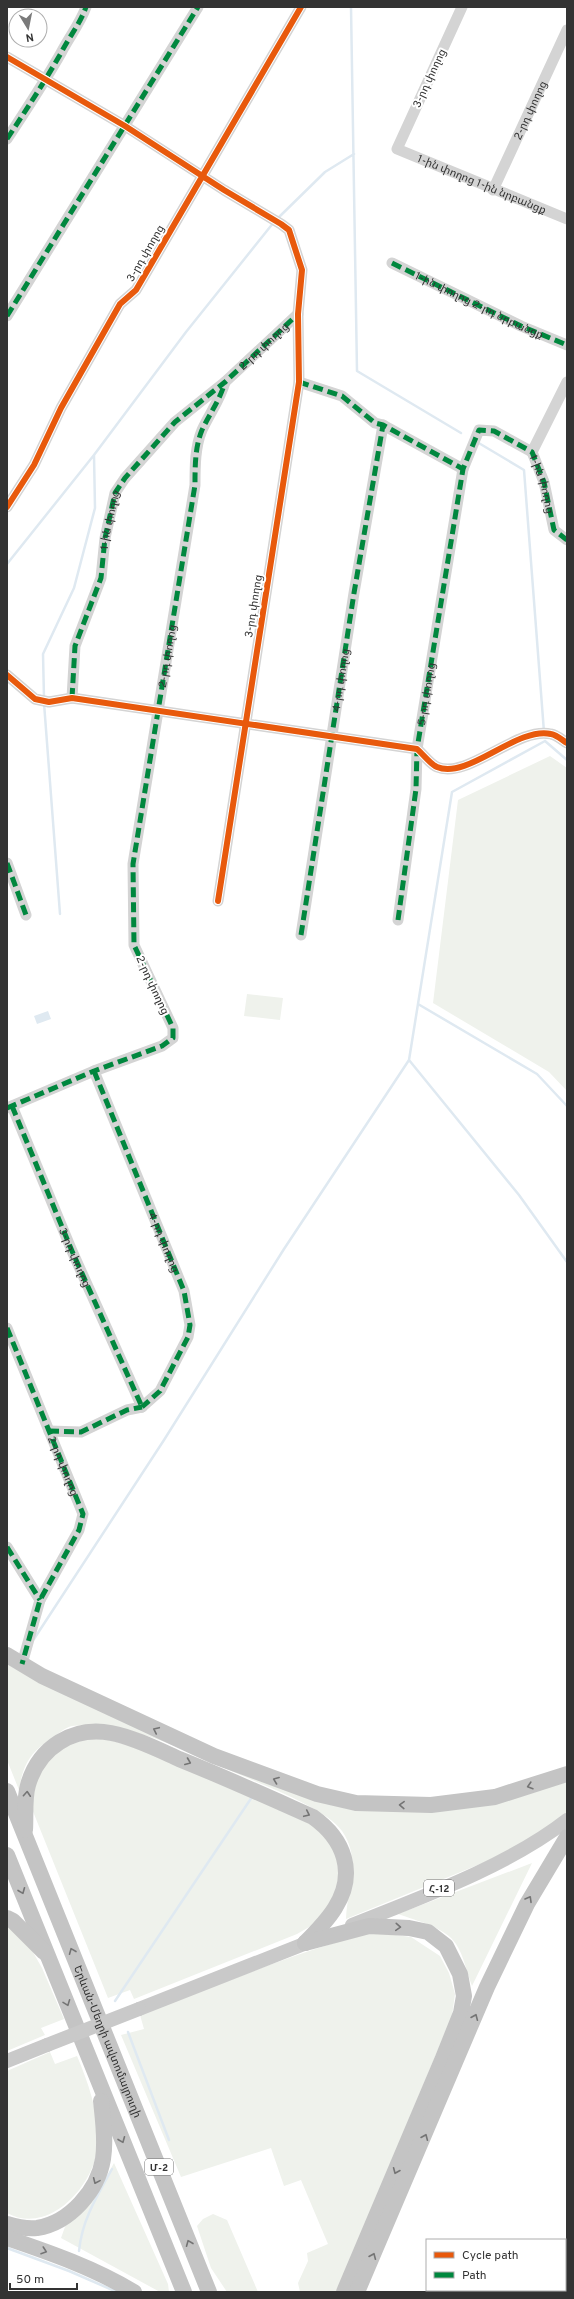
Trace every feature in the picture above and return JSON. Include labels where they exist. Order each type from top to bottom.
[{"type":"highway","points":[[7,1655],[49,1680],[214,1756],[317,1794],[356,1804],[432,1806],[495,1797],[567,1774]]},
{"type":"highway","points":[[24,1833],[28,1786],[33,1771],[42,1756],[55,1743],[73,1735],[92,1731],[112,1733],[166,1753],[312,1817],[326,1826],[334,1836],[341,1848],[346,1869],[342,1893],[329,1918],[305,1943]]},
{"type":"highway","name":"Երևան-Մեղրի ավտոմայրուղի","points":[[7,1791],[209,2292]]},
{"type":"highway","points":[[358,2292],[491,1980],[527,1904],[567,1837]]},
{"type":"highway","name":"Մ-2","points":[[7,1855],[184,2292]]},
{"type":"highway","points":[[7,1918],[13,1921],[49,1957]]},
{"type":"highway","points":[[305,1943],[369,1926],[409,1928],[428,1932],[446,1946],[460,1974],[464,1996],[461,2013],[443,2058],[344,2292]]},
{"type":"highway","points":[[7,2224],[20,2228],[38,2228],[56,2221],[76,2208],[93,2190],[103,2160],[104,2139],[101,2088]]},
{"type":"highway","points":[[7,2238],[72,2260],[108,2276],[134,2292]]},
{"type":"highway","points":[[199,2266],[218,2292]]},
{"type":"main road","name":"Հ-12","points":[[7,2060],[412,1901],[517,1853],[567,1820]]},
{"type":"street","points":[[7,139],[47,80],[61,52],[80,23],[86,7]]},
{"type":"street","points":[[7,316],[198,7]]},
{"type":"street","name":"3-րդ փողոց","points":[[7,507],[34,465],[61,408],[120,304],[136,290],[301,7]]},
{"type":"street","name":"3-րդ փողոց","points":[[397,149],[462,7]]},
{"type":"street","name":"2-րդ փողոց","points":[[493,190],[567,30]]},
{"type":"street","name":"3-րդ փողոց","points":[[7,57],[125,126],[270,216],[289,230],[302,270],[298,314],[299,382],[218,901]]},
{"type":"street","name":"1-ին փողոց 1-ին նրբանցք","points":[[397,149],[493,190],[567,219]]},
{"type":"street","name":"1-ին փողոց 2-րդ նրբանցք","points":[[392,263],[521,326],[567,345]]},
{"type":"street","name":"2-րդ փողոց","points":[[94,1071],[162,1046],[174,1038],[173,1028],[134,945],[132,917],[133,864],[195,485],[194,458],[202,430],[221,397],[225,382],[298,314]]},
{"type":"street","name":"1-ին փողոց","points":[[72,698],[75,646],[100,578],[105,538],[115,493],[125,478],[175,422],[225,382]]},
{"type":"street","points":[[299,382],[342,396],[375,424],[383,425],[463,469]]},
{"type":"street","name":"1-ին փողոց","points":[[567,382],[532,452],[544,482],[554,530],[567,540]]},
{"type":"street","name":"4-րդ փողոց","points":[[301,935],[331,737],[383,425]]},
{"type":"street","name":"5-րդ փողոց","points":[[398,920],[416,789],[417,749],[463,469],[479,430],[494,431],[532,452]]},
{"type":"street","points":[[7,675],[35,700],[49,702],[72,698],[417,749],[436,767],[448,770],[483,758],[523,737],[540,733],[552,734],[567,743]]},
{"type":"street","points":[[7,863],[26,915]]},
{"type":"street","points":[[9,1107],[94,1071]]},
{"type":"street","name":"4-րդ փողոց","points":[[94,1071],[184,1291],[190,1325],[188,1337],[160,1391],[142,1408]]},
{"type":"street","name":"3-րդ փողոց","points":[[9,1107],[142,1408]]},
{"type":"street","name":"2-րդ փողոց","points":[[7,1328],[83,1514],[79,1530],[40,1600],[22,1664]]},
{"type":"street","points":[[49,1431],[81,1432],[127,1410],[142,1408]]},
{"type":"street","points":[[7,1547],[40,1600]]},
{"type":"shaded area","points":[[550,756],[567,768],[567,1091],[549,1072],[433,1003],[458,800]]},
{"type":"shaded area","points":[[247,994],[283,998],[280,1020],[244,1016]]},
{"type":"shaded area","points":[[48,1011],[51,1019],[37,1024],[34,1016]]},
{"type":"shaded area","points":[[7,1658],[283,1784],[429,1809],[567,1780],[567,1816],[519,1848],[346,1919],[352,1874],[351,1853],[348,1842],[342,1831],[334,1822],[293,1798],[177,1747],[135,1732],[114,1727],[93,1725],[72,1726],[64,1729],[33,1754],[25,1766],[19,1790],[7,1760]]},
{"type":"shaded area","points":[[90,1738],[110,1740],[163,1756],[309,1822],[337,1848],[342,1868],[334,1898],[316,1923],[297,1934],[134,1999],[130,1990],[108,1998],[32,1809],[34,1787],[46,1762],[70,1741]]},
{"type":"shaded area","points":[[532,1863],[472,1986],[461,1954],[451,1938],[430,1925],[398,1914]]},
{"type":"shaded area","points":[[7,1924],[26,1940],[42,1968],[64,2019],[41,2028],[45,2035],[7,2051]]},
{"type":"shaded area","points":[[373,1932],[411,1937],[440,1956],[449,1973],[455,1994],[452,2016],[339,2287],[335,2292],[300,2292],[298,2283],[308,2261],[307,2253],[328,2244],[301,2180],[284,2186],[271,2148],[181,2177],[121,2035],[144,2029],[140,2015],[284,1960],[343,1940]]},
{"type":"shaded area","points":[[50,2052],[55,2064],[77,2056],[89,2087],[96,2117],[98,2139],[96,2155],[90,2172],[81,2187],[69,2201],[55,2211],[40,2217],[24,2218],[7,2213],[7,2071]]},
{"type":"shaded area","points":[[114,2163],[168,2284],[169,2292],[160,2292],[61,2238],[66,2224],[97,2194]]},
{"type":"shaded area","points":[[213,2214],[227,2220],[258,2292],[227,2292],[211,2268],[197,2226],[203,2219]]},
{"type":"waterway","points":[[351,7],[357,371],[461,433]]},
{"type":"waterway","points":[[277,219],[325,172],[354,154]]},
{"type":"waterway","points":[[7,564],[94,455],[186,332],[274,222]]},
{"type":"waterway","points":[[477,442],[524,470],[544,732]]},
{"type":"waterway","points":[[44,698],[43,654],[74,588],[95,508],[94,455]]},
{"type":"waterway","points":[[44,703],[60,914]]},
{"type":"waterway","points":[[545,741],[452,792],[409,1060],[519,1195],[567,1262]]},
{"type":"waterway","points":[[545,741],[567,760]]},
{"type":"waterway","points":[[418,1004],[537,1074],[567,1106]]},
{"type":"waterway","points":[[34,1639],[164,1440],[284,1249],[409,1060]]},
{"type":"waterway","points":[[115,2001],[252,1797]]},
{"type":"waterway","points":[[128,2032],[169,2140]]},
{"type":"waterway","points":[[79,2251],[83,2229],[87,2219],[112,2169]]},
{"type":"waterway","points":[[7,2248],[69,2271],[117,2292]]},
{"type":"marked path","points":[[7,139],[78,25],[86,7]]},
{"type":"marked path","points":[[7,316],[198,7]]},
{"type":"marked path","points":[[392,263],[521,326],[567,345]]},
{"type":"marked path","points":[[72,698],[75,646],[101,578],[105,538],[115,493],[125,478],[175,422],[225,382],[298,314]]},
{"type":"marked path","points":[[7,1108],[94,1071],[162,1046],[173,1038],[173,1028],[134,945],[133,864],[195,485],[195,464],[198,443],[202,430],[218,401],[225,382]]},
{"type":"marked path","points":[[299,382],[342,396],[375,423],[383,425],[463,469]]},
{"type":"marked path","points":[[301,935],[354,593],[383,425]]},
{"type":"marked path","points":[[398,920],[416,789],[417,749],[463,469],[479,430],[494,431],[532,452],[544,482],[554,530],[567,540]]},
{"type":"marked path","points":[[7,863],[26,915]]},
{"type":"marked path","points":[[94,1071],[184,1291],[190,1325],[188,1337],[160,1391],[142,1407]]},
{"type":"marked path","points":[[12,1106],[72,1251],[142,1407]]},
{"type":"marked path","points":[[7,1328],[83,1514],[79,1530],[40,1600],[22,1664]]},
{"type":"marked path","points":[[49,1431],[81,1432],[127,1410],[142,1407]]},
{"type":"marked path","points":[[7,1547],[40,1600]]},
{"type":"cycle path","points":[[7,507],[34,465],[61,408],[120,304],[136,290],[301,7]]},
{"type":"cycle path","points":[[7,57],[125,126],[224,190],[281,224],[289,230],[302,270],[298,314],[299,382],[218,901]]},
{"type":"cycle path","points":[[7,675],[35,699],[49,702],[72,698],[417,749],[434,766],[449,769],[463,766],[508,744],[538,734],[551,734],[567,743]]}]
